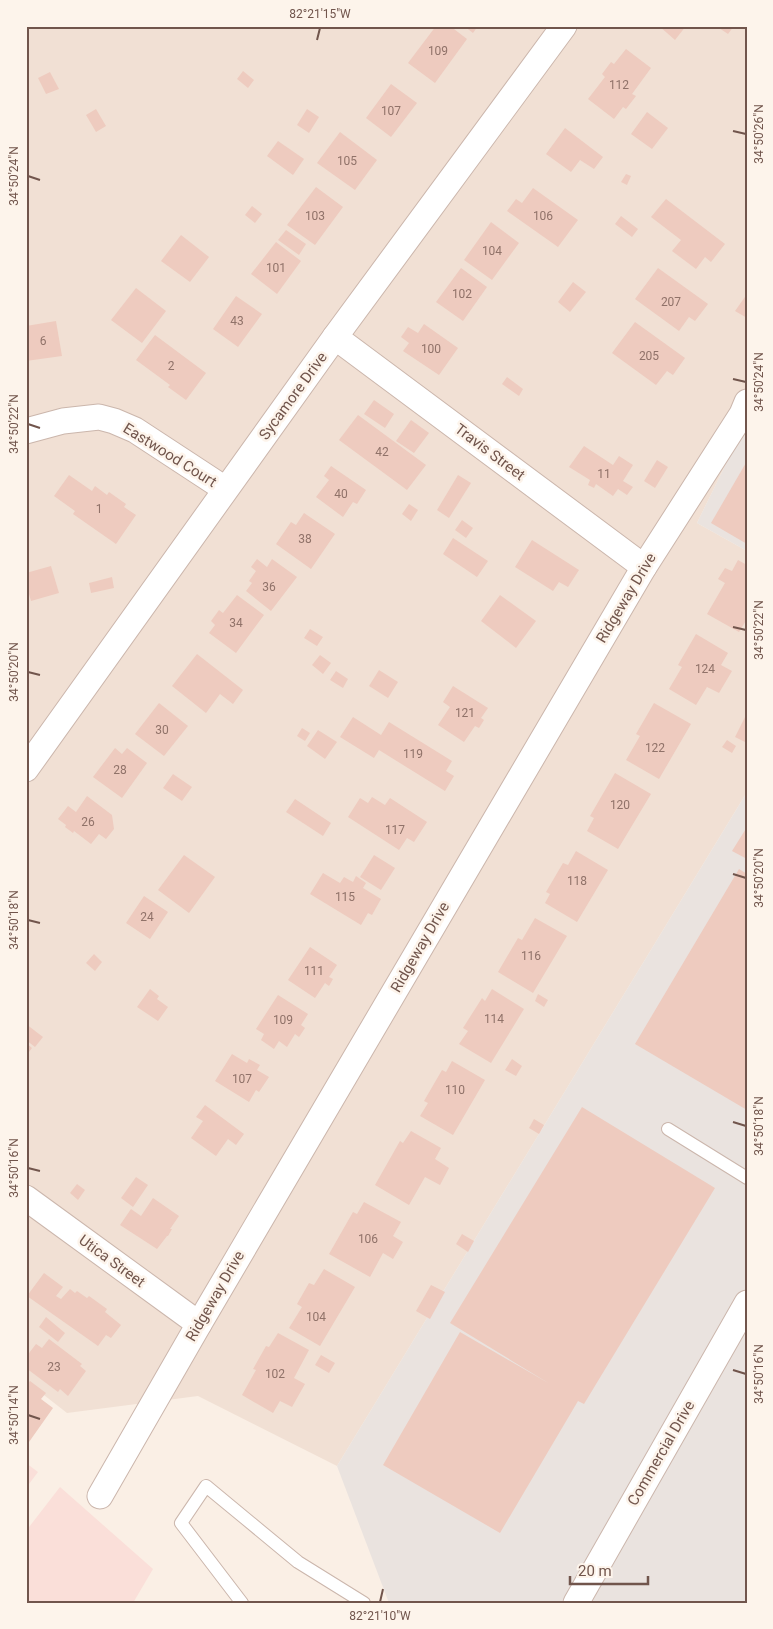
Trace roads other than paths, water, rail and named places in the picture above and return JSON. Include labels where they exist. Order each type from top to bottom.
[{"type":"street","name":"Sycamore Drive","points":[[26,769],[335,337],[564,26]]},
{"type":"street","name":"Travis Street","points":[[335,337],[644,567]]},
{"type":"street","name":"Ridgeway Drive","points":[[100,1496],[644,567],[742,414],[747,402]]},
{"type":"street","name":"Eastwood Court","points":[[26,431],[62,421],[99,417],[114,421],[135,430],[226,489]]},
{"type":"street","name":"Utica Street","points":[[26,1198],[199,1324]]},
{"type":"street","name":"Commercial Drive","points":[[576,1603],[747,1303]]},
{"type":"lane","points":[[668,1128],[747,1178]]},
{"type":"lane","points":[[242,1603],[181,1523],[206,1486],[298,1562],[364,1603]]}]
